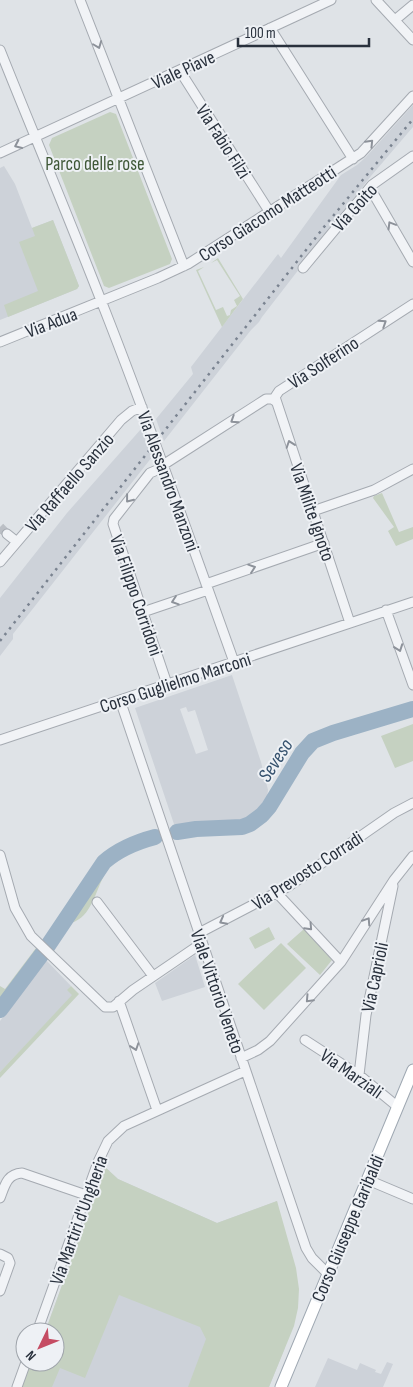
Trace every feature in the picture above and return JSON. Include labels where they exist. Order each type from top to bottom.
[{"type":"main road","name":"Corso Giuseppe Garibaldi","points":[[281,1387],[413,1070]]},
{"type":"street","points":[[80,0],[184,266]]},
{"type":"street","name":"Viale Piave","points":[[0,154],[331,0]]},
{"type":"street","points":[[376,0],[413,40]]},
{"type":"street","points":[[395,20],[413,5]]},
{"type":"street","points":[[270,28],[353,159]]},
{"type":"street","name":"Via Alessandro Manzoni","points":[[0,50],[102,301],[234,662]]},
{"type":"street","name":"Via Fabio Filzi","points":[[180,71],[269,211]]},
{"type":"street","name":"Corso Giacomo Matteotti","points":[[102,301],[184,266],[353,159],[368,146],[413,96]]},
{"type":"street","name":"Via Goito","points":[[303,268],[351,208],[375,182],[413,156]]},
{"type":"street","points":[[370,188],[413,262]]},
{"type":"street","name":"Via Adua","points":[[0,342],[102,301]]},
{"type":"street","name":"Via Solferino","points":[[163,466],[266,399],[272,399],[275,402],[279,391],[413,304]]},
{"type":"street","name":"Via Milite Ignoto","points":[[275,402],[350,623]]},
{"type":"street","name":"Via Raffaello Sanzio","points":[[0,562],[121,420],[132,411],[142,407]]},
{"type":"street","name":"Via Filippo Corridoni","points":[[163,466],[150,473],[113,522],[167,684]]},
{"type":"street","points":[[313,511],[374,490],[413,469]]},
{"type":"street","points":[[7,534],[17,542]]},
{"type":"street","points":[[143,612],[324,543]]},
{"type":"street","name":"Corso Guglielmo Marconi","points":[[0,740],[413,602]]},
{"type":"street","points":[[386,610],[413,685]]},
{"type":"street","name":"Viale Vittorio Veneto","points":[[120,700],[306,1248],[312,1258],[328,1274]]},
{"type":"street","name":"Via Prevosto Corradi","points":[[199,933],[289,886],[394,812],[413,803]]},
{"type":"street","points":[[0,855],[15,908],[26,929],[39,945],[103,1006],[110,1008],[202,943]]},
{"type":"street","points":[[241,1058],[258,1050],[270,1041],[341,962],[394,880],[413,856]]},
{"type":"street","name":"Via Caprioli","points":[[359,1075],[366,1015],[394,880]]},
{"type":"street","points":[[276,892],[341,962]]},
{"type":"street","points":[[97,902],[153,976]]},
{"type":"street","points":[[120,1001],[157,1110]]},
{"type":"street","name":"Via Marziali","points":[[305,1040],[359,1075],[398,1107]]},
{"type":"street","name":"Via Martiri d'Ungheria","points":[[41,1322],[98,1162],[108,1141],[124,1126],[245,1071]]},
{"type":"street","points":[[0,1198],[7,1180],[16,1174],[22,1174],[86,1195]]},
{"type":"street","points":[[368,1180],[413,1199]]},
{"type":"street","points":[[0,1254],[8,1258],[10,1263],[0,1291]]},
{"type":"street","points":[[17,1387],[22,1372]]},
{"type":"shaded area","points":[[413,105],[413,127],[371,176],[259,322],[164,441],[156,419],[193,374],[191,367],[278,254],[281,258],[341,175],[366,157]]},
{"type":"shaded area","points":[[4,166],[15,184],[32,228],[53,220],[79,286],[77,289],[0,320],[0,168]]},
{"type":"shaded area","points":[[141,429],[152,457],[13,634],[13,639],[0,656],[0,598],[67,513]]},
{"type":"shaded area","points":[[232,675],[261,762],[268,790],[267,797],[254,813],[242,820],[226,824],[200,823],[176,830],[135,708]],"holes":[[[186,707],[188,712],[195,710],[208,750],[196,754],[180,709]]]},
{"type":"shaded area","points":[[195,955],[205,987],[162,1001],[155,983]]},
{"type":"shaded area","points":[[46,960],[71,986],[68,990],[73,995],[0,1072],[0,1021]]},
{"type":"shaded area","points":[[105,1167],[118,1179],[217,1223],[277,1201],[292,1321],[284,1350],[269,1387],[26,1387],[43,1372],[65,1372],[65,1322],[49,1322]]},
{"type":"shaded area","points":[[328,1358],[357,1370],[360,1363],[381,1374],[387,1362],[393,1364],[383,1387],[315,1387]]},
{"type":"green space","name":"Parco delle rose","points":[[110,112],[116,114],[172,259],[170,264],[109,288],[104,286],[49,145],[52,138]]},
{"type":"green space","points":[[53,220],[79,286],[77,289],[8,317],[4,305],[38,291],[19,242],[35,236],[32,228]]},
{"type":"green space","points":[[218,258],[243,299],[222,327],[196,270],[204,267],[198,271],[216,310],[223,307],[227,316],[230,315],[231,310],[237,306],[234,300],[240,296],[217,260],[211,263]]},
{"type":"green space","points":[[382,493],[399,532],[413,527],[413,539],[396,546],[388,531],[394,527],[373,498]]},
{"type":"green space","points":[[413,724],[413,761],[395,768],[381,736]]},
{"type":"green space","points":[[105,874],[92,903],[84,915],[71,923]]},
{"type":"green space","points":[[269,927],[275,939],[255,949],[249,938]]},
{"type":"green space","points":[[304,929],[332,960],[320,975],[287,944]]},
{"type":"green space","points":[[281,943],[306,968],[264,1010],[238,984]]},
{"type":"green space","points":[[36,948],[38,950],[0,1000],[0,986],[5,989]]},
{"type":"green space","points":[[71,986],[79,994],[0,1078],[0,1072],[72,995],[67,990]]},
{"type":"green space","points":[[105,1167],[118,1179],[217,1223],[277,1201],[296,1268],[299,1289],[298,1308],[294,1326],[269,1387],[188,1387],[206,1339],[200,1327],[119,1295],[85,1378],[65,1370],[65,1322],[49,1322]]},
{"type":"green space","points":[[27,1372],[58,1372],[52,1387],[22,1387]]},
{"type":"waterway","name":"Seveso","points":[[177,832],[196,829],[242,827],[250,824],[269,807],[302,753],[313,741],[333,733],[413,709]]},
{"type":"waterway","name":"Seveso","points":[[47,947],[104,862],[128,846],[155,837]]},
{"type":"waterway","name":"Seveso","points":[[0,1010],[42,954]]},
{"type":"tunnel","points":[[0,527],[7,534]]},
{"type":"railway","points":[[0,641],[324,227],[413,119]]}]
